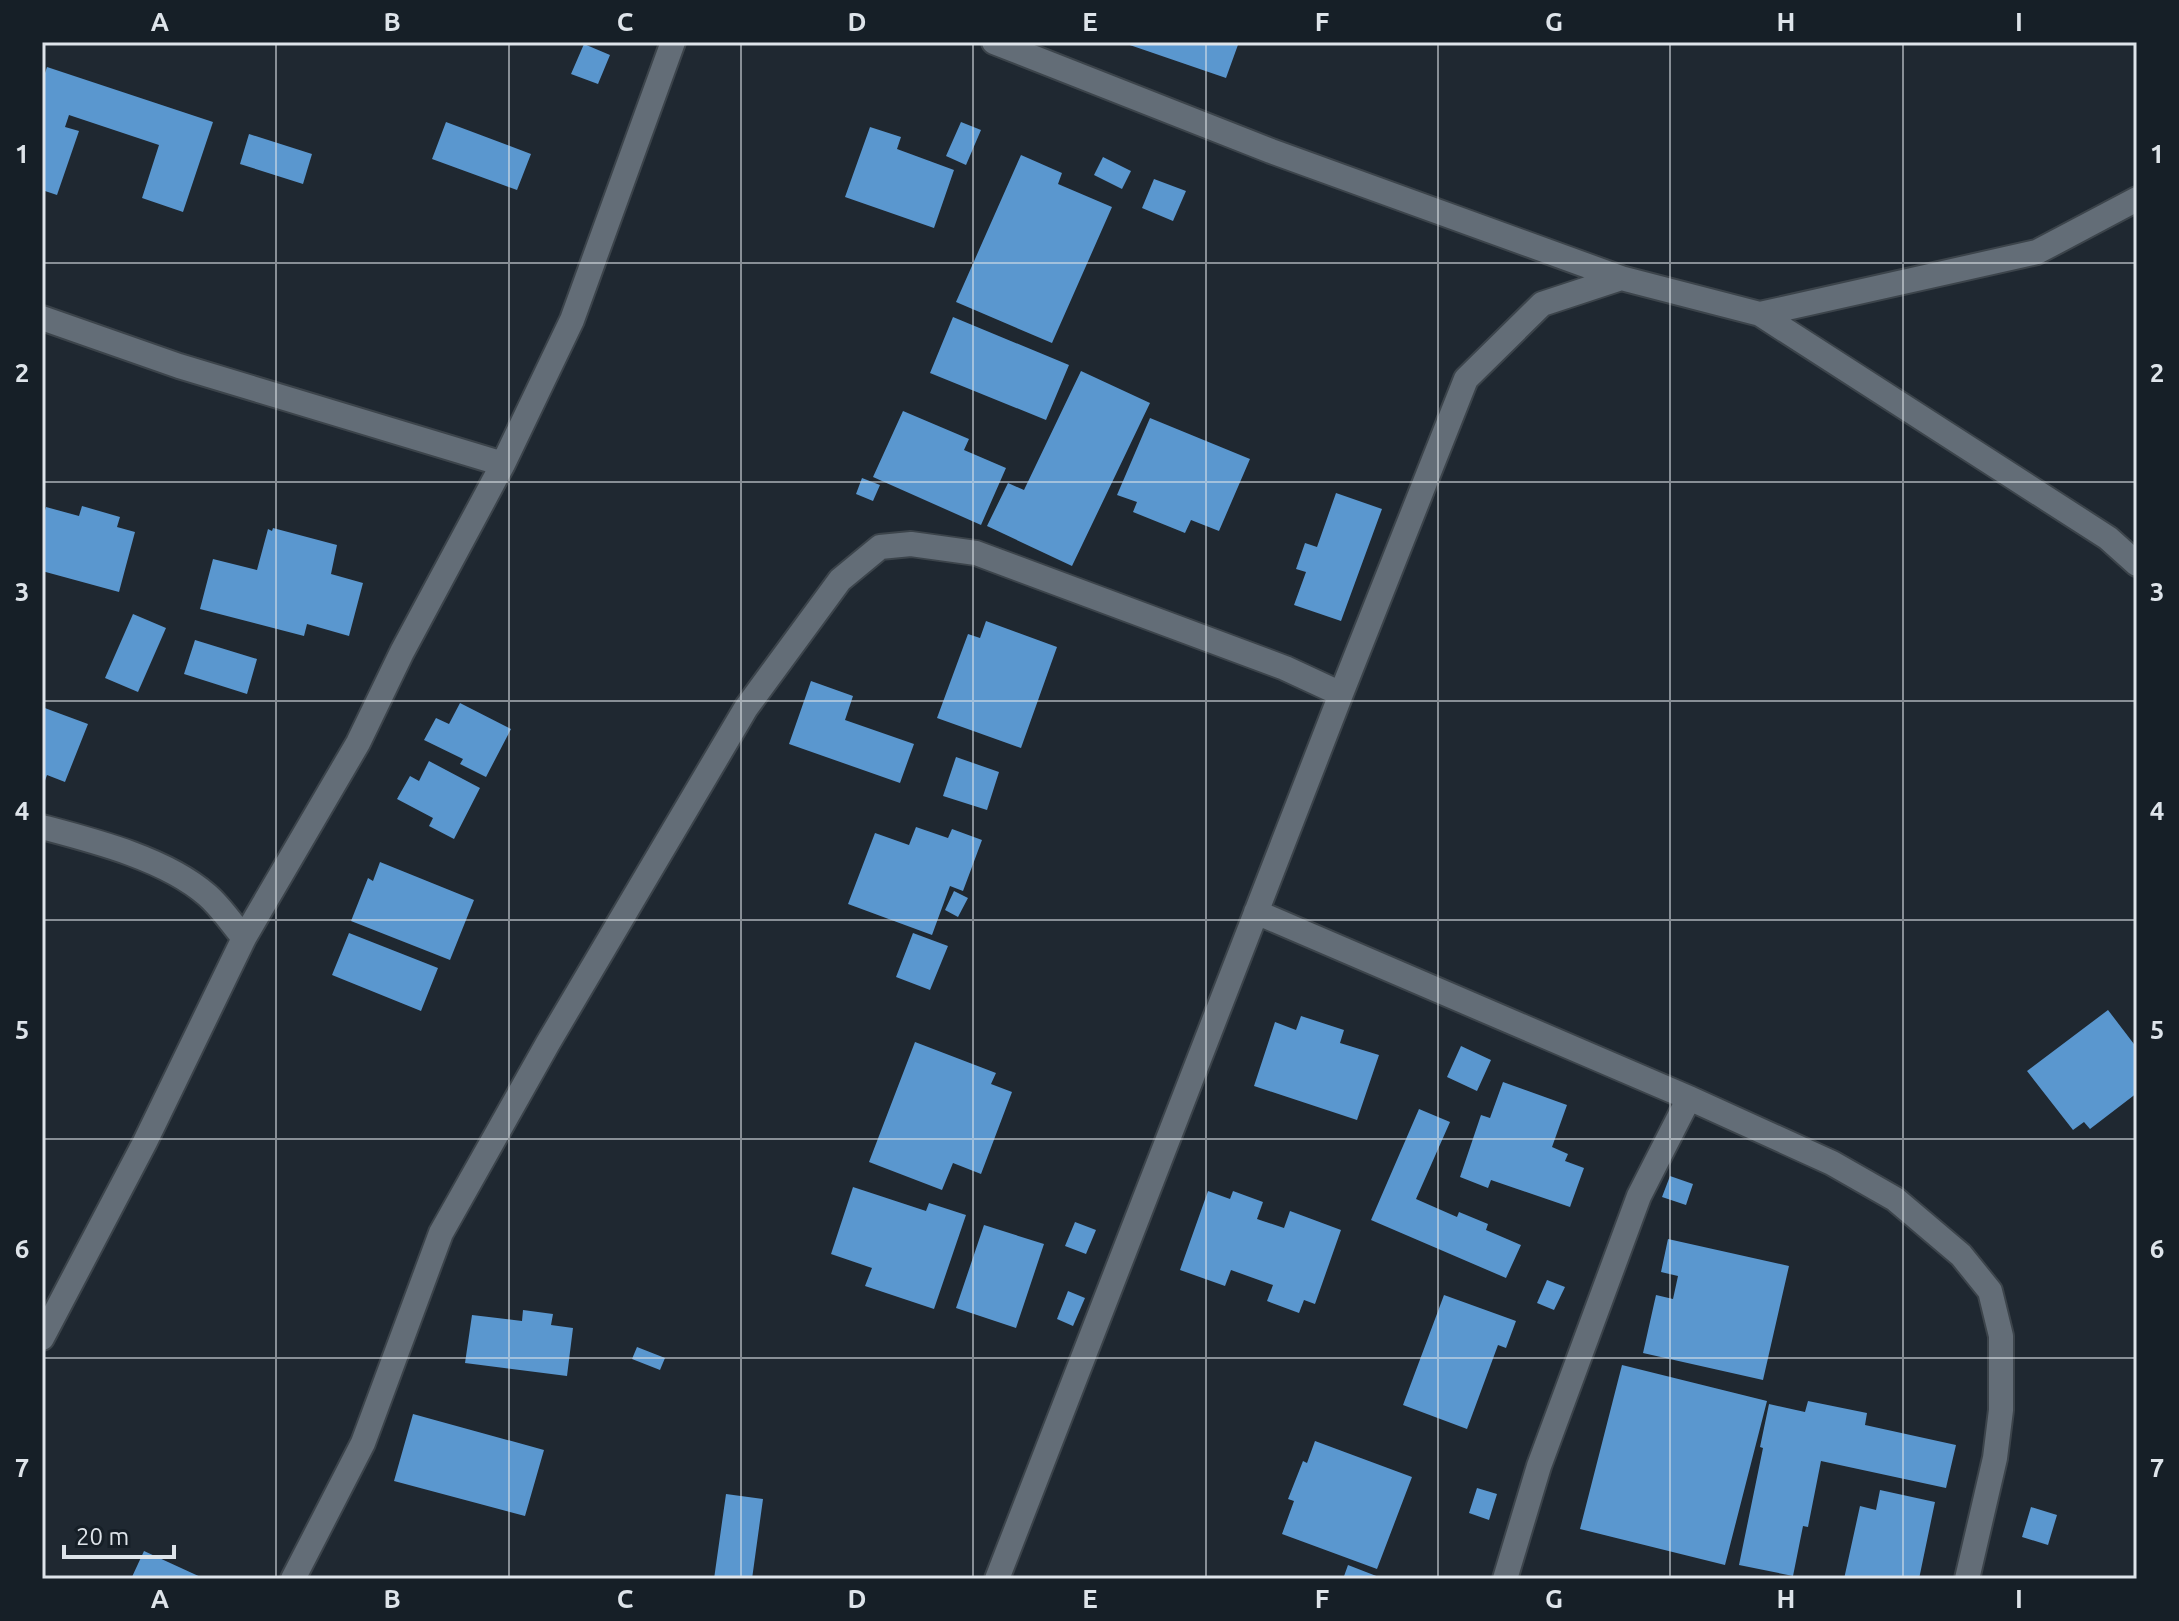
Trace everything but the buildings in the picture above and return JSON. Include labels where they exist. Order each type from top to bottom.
[{"type":"street","points":[[42,1338],[138,1156],[244,938],[358,743],[402,652],[503,464],[572,320],[673,42]]},
{"type":"street","points":[[994,42],[1271,151],[1621,278],[1760,314],[2108,538],[2137,564]]},
{"type":"street","points":[[1760,314],[2037,252],[2137,199]]},
{"type":"street","points":[[997,1579],[1466,379],[1542,304],[1621,278]]},
{"type":"street","points":[[42,318],[179,366],[503,464]]},
{"type":"street","points":[[293,1579],[363,1443],[441,1233],[548,1043],[746,708],[840,580],[880,547],[911,544],[976,553],[1285,668],[1341,694]]},
{"type":"street","points":[[42,827],[99,842],[169,870],[208,895],[244,938]]},
{"type":"street","points":[[1256,912],[1689,1098],[1832,1163],[1895,1199],[1961,1255],[1990,1291],[2001,1336],[2001,1410],[1995,1458],[1967,1579]]},
{"type":"street","points":[[1505,1579],[1539,1466],[1639,1196],[1689,1098]]}]
